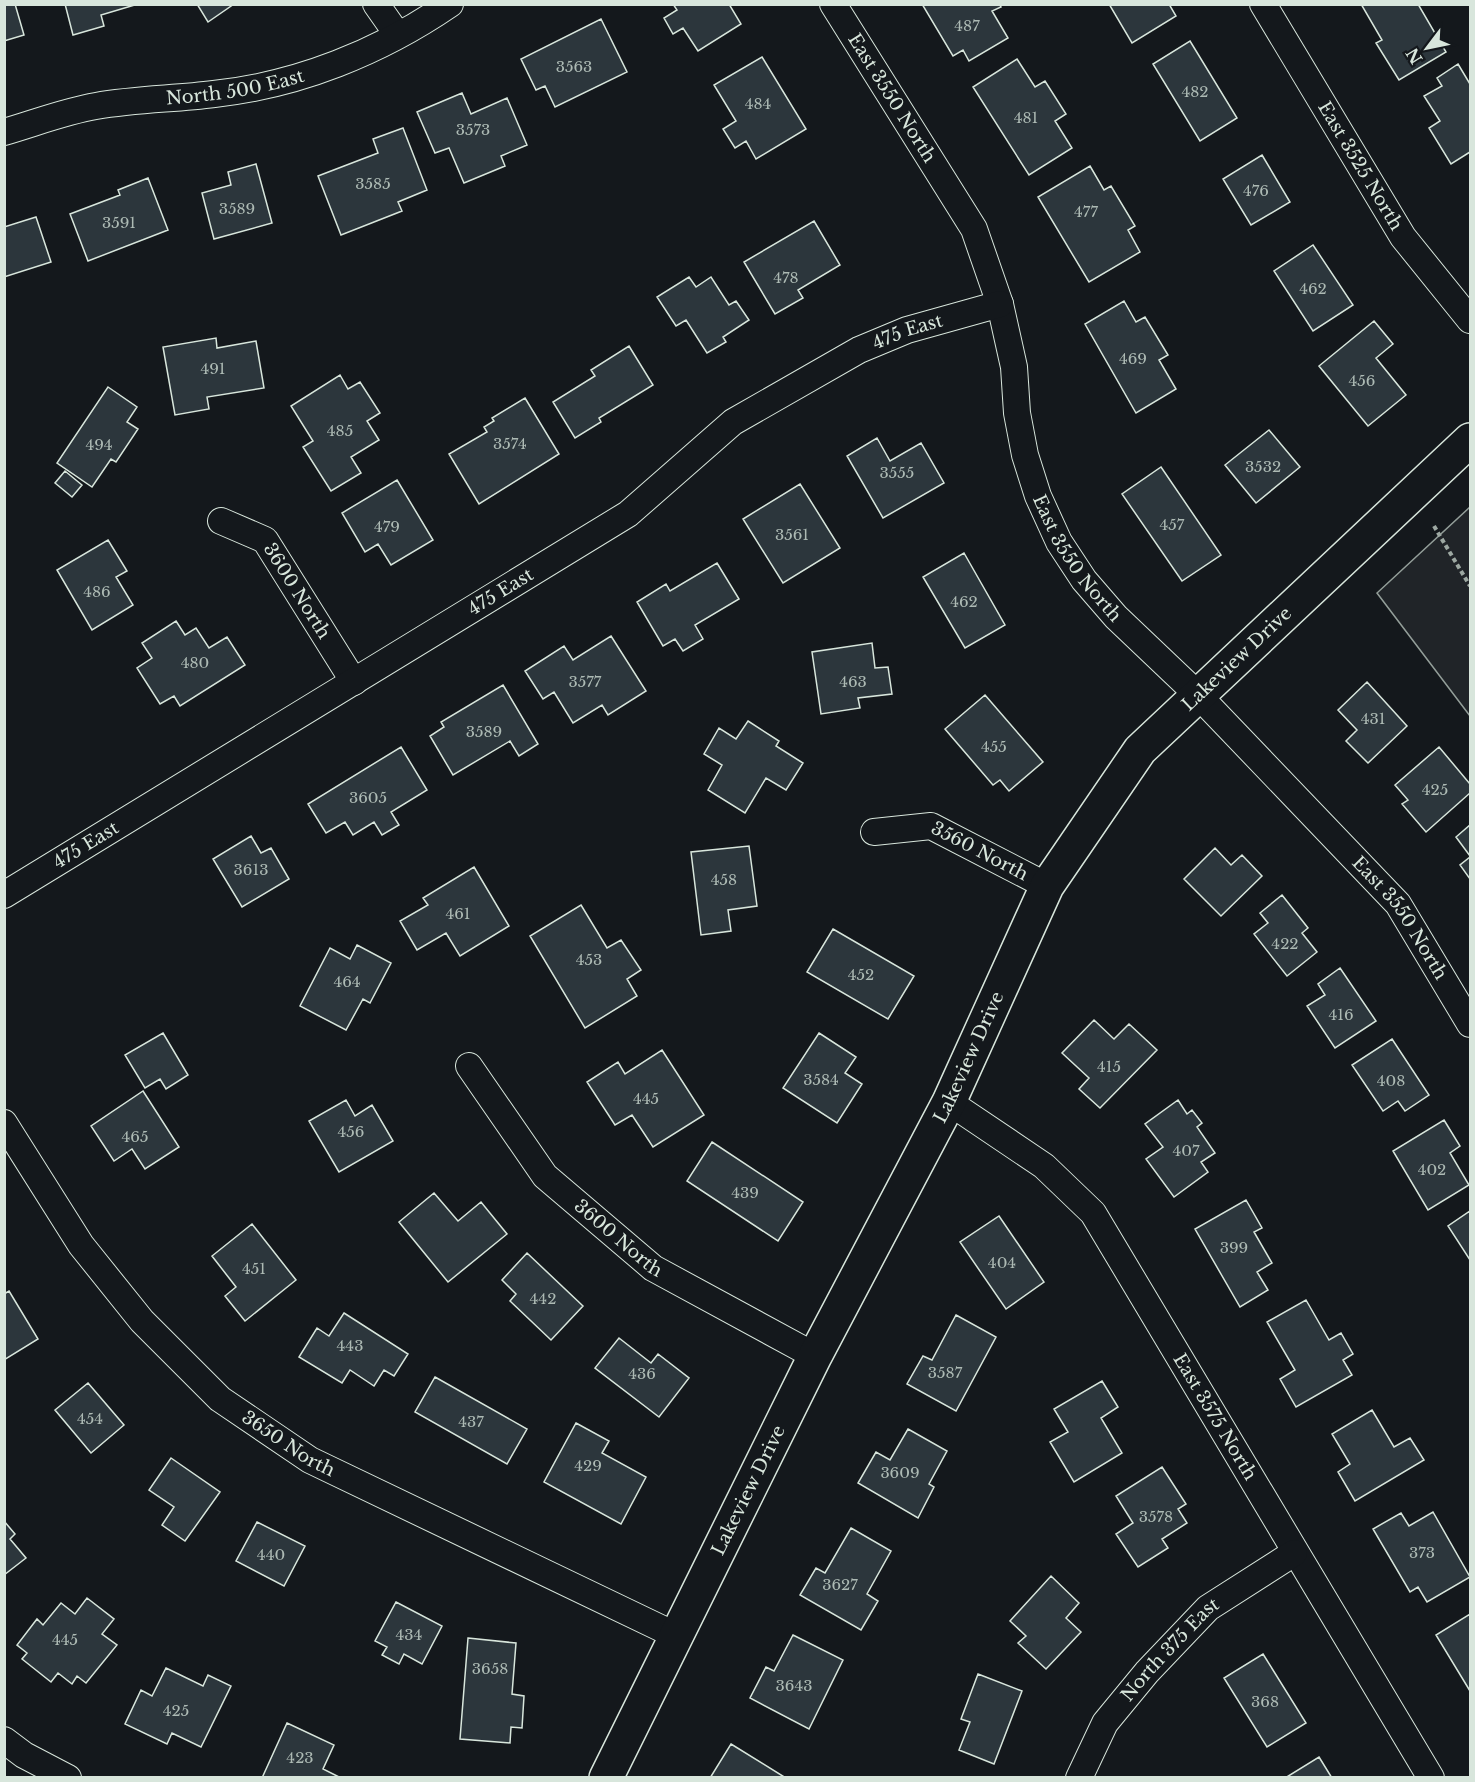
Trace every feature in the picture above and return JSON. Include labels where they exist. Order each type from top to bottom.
[{"type":"street","points":[[376,4],[397,34]]},
{"type":"street","name":"North 500 East","points":[[4,132],[93,106],[134,100],[215,94],[272,84],[355,58],[450,4]]},
{"type":"street","name":"East 3550 North","points":[[833,4],[974,229],[1000,304],[1014,367],[1017,413],[1025,455],[1038,496],[1059,542],[1084,580],[1116,617],[1197,694],[1398,904],[1470,1024]]},
{"type":"street","name":"East 3525 North","points":[[1263,4],[1403,237],[1470,320]]},
{"type":"street","name":"475 East","points":[[4,895],[628,514],[733,422],[859,350],[907,330],[1000,304]]},
{"type":"street","name":"Lakeview Drive","points":[[606,1778],[815,1356],[949,1102],[1047,886],[1140,750],[1197,694],[1470,441]]},
{"type":"street","name":"3600 North","points":[[221,521],[265,540],[354,682]]},
{"type":"street","name":"3560 North","points":[[874,832],[931,826],[1047,886]]},
{"type":"street","name":"3600 North","points":[[469,1066],[545,1176],[653,1268],[815,1356]]},
{"type":"street","name":"East 3575 North","points":[[949,1102],[1044,1166],[1093,1213],[1294,1553],[1431,1778]]},
{"type":"street","name":"3650 North","points":[[4,1123],[81,1245],[142,1321],[220,1399],[310,1460],[677,1636]]},
{"type":"street","name":"North 375 East","points":[[1079,1778],[1105,1723],[1146,1672],[1208,1608],[1294,1553]]},
{"type":"street","points":[[4,1740],[24,1755],[68,1778]]},
{"type":"path","points":[[1434,526],[1470,586]]},
{"type":"shaded area","points":[[1470,507],[1470,716],[1377,593]]},
{"type":"building","points":[[4,4],[15,4],[24,35],[4,41]]},
{"type":"building","points":[[65,4],[138,4],[101,15],[104,26],[73,35]]},
{"type":"building","points":[[197,4],[234,4],[208,22]]},
{"type":"building","points":[[673,4],[729,4],[741,24],[698,51],[683,28],[673,34],[664,18],[677,10]]},
{"type":"building","points":[[922,4],[999,4],[1001,7],[992,11],[1008,38],[969,61],[963,50],[953,56]]},
{"type":"building","points":[[1109,4],[1169,4],[1176,16],[1132,43]]},
{"type":"building","points":[[1361,4],[1418,4],[1446,52],[1399,80],[1376,43],[1382,40]]},
{"type":"building","points":[[601,19],[627,72],[555,107],[545,86],[536,90],[521,59]]},
{"type":"building","points":[[1190,41],[1237,118],[1200,141],[1153,64]]},
{"type":"building","points":[[762,57],[806,129],[756,159],[746,141],[735,148],[723,129],[736,121],[714,85]]},
{"type":"building","points":[[1017,59],[1035,87],[1045,81],[1066,114],[1055,121],[1072,148],[1029,175],[973,87]]},
{"type":"building","points":[[1458,64],[1470,84],[1470,152],[1451,164],[1429,128],[1440,121],[1424,96],[1442,86],[1437,78]]},
{"type":"building","points":[[462,93],[471,114],[507,98],[527,145],[501,156],[505,166],[464,183],[449,148],[435,153],[417,112]]},
{"type":"building","points":[[403,128],[427,190],[398,202],[402,211],[341,235],[318,176],[378,153],[373,139]]},
{"type":"building","points":[[1262,155],[1290,202],[1251,225],[1223,179]]},
{"type":"building","points":[[256,164],[272,223],[214,239],[202,193],[231,185],[228,172]]},
{"type":"building","points":[[1090,166],[1104,190],[1111,186],[1135,226],[1128,230],[1140,252],[1089,282],[1038,197]]},
{"type":"building","points":[[148,178],[168,230],[88,261],[70,214],[120,195],[118,190]]},
{"type":"building","points":[[36,217],[51,262],[4,277],[4,227]]},
{"type":"building","points":[[814,221],[840,265],[798,290],[803,298],[775,314],[744,262]]},
{"type":"building","points":[[1313,245],[1353,305],[1313,331],[1274,271]]},
{"type":"building","points":[[689,277],[696,287],[711,277],[729,305],[736,301],[749,320],[723,337],[726,342],[707,353],[686,320],[676,326],[657,297]]},
{"type":"building","points":[[1124,301],[1136,322],[1145,317],[1168,355],[1159,360],[1176,389],[1136,413],[1085,324]]},
{"type":"building","points":[[1374,321],[1393,344],[1376,358],[1406,395],[1368,426],[1319,366]]},
{"type":"building","points":[[216,338],[217,348],[256,341],[264,388],[207,397],[209,409],[175,415],[163,347]]},
{"type":"building","points":[[629,346],[653,385],[599,418],[601,422],[575,438],[553,402],[595,376],[591,370]]},
{"type":"building","points":[[340,375],[348,389],[360,382],[380,413],[367,421],[379,440],[351,457],[361,473],[331,491],[303,447],[313,441],[291,406]]},
{"type":"building","points":[[108,387],[137,407],[127,422],[138,429],[116,462],[111,459],[92,487],[57,463]]},
{"type":"building","points":[[525,398],[559,454],[479,504],[449,454],[487,432],[484,427],[494,421],[492,418]]},
{"type":"building","points":[[1269,430],[1300,467],[1256,503],[1225,465]]},
{"type":"building","points":[[877,438],[890,461],[921,443],[944,483],[883,518],[847,456]]},
{"type":"building","points":[[1161,467],[1221,555],[1182,581],[1122,494]]},
{"type":"building","points":[[65,471],[82,485],[72,497],[55,483]]},
{"type":"building","points":[[397,480],[433,540],[391,565],[378,544],[365,552],[342,513]]},
{"type":"building","points":[[800,484],[840,548],[783,583],[743,519]]},
{"type":"building","points":[[108,540],[127,571],[116,577],[133,605],[92,630],[57,570]]},
{"type":"building","points":[[964,553],[1005,625],[965,648],[923,577]]},
{"type":"building","points":[[717,563],[739,599],[695,625],[703,639],[683,651],[675,639],[663,646],[637,602],[666,584],[670,591]]},
{"type":"building","points":[[176,621],[185,635],[196,628],[209,648],[227,637],[245,665],[180,706],[174,696],[160,704],[137,668],[152,658],[142,643]]},
{"type":"building","points":[[611,636],[646,691],[608,715],[602,705],[573,723],[554,692],[543,699],[525,671],[564,646],[573,660]]},
{"type":"building","points":[[872,643],[875,668],[888,667],[892,694],[858,698],[860,708],[821,714],[812,652]]},
{"type":"building","points":[[1367,682],[1407,726],[1368,763],[1346,741],[1357,730],[1338,710]]},
{"type":"building","points":[[503,685],[538,744],[519,756],[510,741],[453,775],[430,736],[444,727],[441,722]]},
{"type":"building","points":[[985,695],[1043,762],[1009,791],[1000,780],[993,785],[945,729]]},
{"type":"building","points":[[748,721],[779,741],[776,746],[803,763],[786,790],[766,778],[745,813],[708,790],[722,765],[704,754],[719,728],[736,739]]},
{"type":"building","points":[[401,747],[427,790],[391,812],[399,825],[382,835],[374,822],[353,835],[345,822],[326,833],[308,804]]},
{"type":"building","points":[[1439,747],[1470,784],[1470,793],[1426,832],[1402,804],[1408,800],[1395,785]]},
{"type":"building","points":[[1470,825],[1470,856],[1456,837]]},
{"type":"building","points":[[251,836],[261,853],[271,848],[289,879],[242,907],[213,859]]},
{"type":"building","points":[[749,846],[757,906],[728,910],[731,931],[701,935],[691,852]]},
{"type":"building","points":[[1215,848],[1231,865],[1242,855],[1262,876],[1221,916],[1184,879]]},
{"type":"building","points":[[1470,857],[1470,879],[1460,865]]},
{"type":"building","points":[[474,867],[509,926],[460,956],[446,933],[417,950],[400,921],[428,905],[423,898]]},
{"type":"building","points":[[1282,895],[1308,928],[1302,933],[1317,952],[1287,976],[1254,934],[1268,923],[1260,913]]},
{"type":"building","points":[[581,905],[607,948],[621,940],[641,970],[627,979],[637,996],[585,1028],[530,936]]},
{"type":"building","points":[[833,929],[914,976],[888,1019],[807,972]]},
{"type":"building","points":[[357,945],[391,963],[370,1003],[363,999],[346,1030],[300,1006],[330,948],[350,959]]},
{"type":"building","points":[[1340,968],[1376,1021],[1335,1048],[1307,1006],[1325,995],[1318,984]]},
{"type":"building","points":[[1094,1020],[1114,1039],[1129,1024],[1157,1050],[1100,1108],[1079,1089],[1089,1078],[1062,1053]]},
{"type":"building","points":[[163,1033],[188,1075],[166,1089],[160,1079],[145,1088],[125,1055]]},
{"type":"building","points":[[819,1033],[856,1057],[845,1073],[862,1084],[837,1123],[783,1088]]},
{"type":"building","points":[[1392,1039],[1429,1095],[1405,1111],[1398,1101],[1383,1111],[1352,1065]]},
{"type":"building","points":[[662,1050],[704,1115],[653,1147],[632,1115],[615,1125],[587,1082],[618,1062],[625,1074]]},
{"type":"building","points":[[143,1091],[179,1147],[145,1169],[132,1149],[114,1161],[91,1126]]},
{"type":"building","points":[[346,1100],[355,1116],[372,1105],[393,1141],[339,1172],[309,1121]]},
{"type":"building","points":[[1178,1100],[1187,1114],[1192,1110],[1202,1123],[1197,1127],[1215,1153],[1201,1162],[1208,1172],[1174,1197],[1146,1159],[1163,1147],[1145,1124]]},
{"type":"building","points":[[1444,1120],[1460,1146],[1450,1153],[1469,1185],[1428,1210],[1393,1151]]},
{"type":"building","points":[[712,1142],[803,1202],[778,1241],[687,1181]]},
{"type":"building","points":[[434,1193],[458,1221],[481,1202],[507,1234],[448,1282],[399,1222]]},
{"type":"building","points":[[1246,1200],[1262,1228],[1254,1232],[1272,1263],[1257,1272],[1268,1290],[1240,1307],[1195,1229]]},
{"type":"building","points":[[1470,1211],[1470,1260],[1448,1226]]},
{"type":"building","points":[[999,1216],[1044,1282],[1006,1309],[960,1242]]},
{"type":"building","points":[[252,1224],[296,1280],[245,1321],[225,1296],[236,1287],[212,1256]]},
{"type":"building","points":[[527,1253],[583,1306],[551,1340],[510,1301],[516,1294],[502,1280]]},
{"type":"building","points":[[9,1291],[38,1339],[4,1360],[4,1294]]},
{"type":"building","points":[[1306,1300],[1329,1340],[1341,1333],[1353,1354],[1343,1360],[1352,1375],[1296,1407],[1280,1379],[1295,1370],[1267,1322]]},
{"type":"building","points":[[344,1313],[408,1354],[394,1376],[384,1370],[374,1386],[350,1370],[342,1383],[299,1357],[317,1328],[329,1336]]},
{"type":"building","points":[[956,1315],[996,1337],[956,1411],[907,1384],[923,1356],[932,1360]]},
{"type":"building","points":[[619,1338],[651,1363],[658,1354],[689,1378],[659,1417],[595,1368]]},
{"type":"building","points":[[435,1377],[527,1429],[507,1464],[415,1412]]},
{"type":"building","points":[[1102,1381],[1118,1407],[1101,1418],[1122,1453],[1074,1482],[1050,1442],[1068,1432],[1054,1409]]},
{"type":"building","points":[[88,1383],[124,1425],[91,1453],[55,1410]]},
{"type":"building","points":[[1372,1410],[1394,1447],[1410,1438],[1424,1460],[1355,1501],[1338,1472],[1350,1464],[1332,1434]]},
{"type":"building","points":[[576,1423],[609,1441],[602,1453],[646,1477],[621,1524],[544,1482]]},
{"type":"building","points":[[908,1429],[947,1451],[929,1484],[934,1487],[918,1518],[858,1483],[876,1452],[890,1460]]},
{"type":"building","points":[[171,1458],[220,1492],[185,1541],[162,1525],[174,1507],[149,1490]]},
{"type":"building","points":[[1162,1467],[1186,1504],[1178,1509],[1187,1523],[1162,1539],[1168,1548],[1138,1567],[1116,1534],[1133,1523],[1116,1496]]},
{"type":"building","points":[[1433,1512],[1470,1577],[1427,1602],[1418,1587],[1410,1592],[1373,1529],[1401,1513],[1409,1526]]},
{"type":"building","points":[[4,1521],[15,1534],[10,1539],[26,1558],[4,1575]]},
{"type":"building","points":[[257,1522],[305,1546],[284,1586],[236,1561]]},
{"type":"building","points":[[851,1528],[891,1551],[867,1594],[878,1601],[861,1630],[800,1595],[816,1568],[825,1573]]},
{"type":"building","points":[[1051,1576],[1079,1603],[1066,1618],[1081,1632],[1046,1669],[1018,1643],[1026,1636],[1010,1621]]},
{"type":"building","points":[[87,1598],[114,1619],[102,1634],[117,1645],[86,1683],[77,1676],[72,1684],[58,1673],[51,1682],[22,1659],[27,1653],[17,1645],[37,1619],[43,1625],[61,1603],[75,1614]]},
{"type":"building","points":[[396,1602],[442,1626],[422,1664],[404,1654],[399,1664],[382,1655],[387,1647],[375,1641]]},
{"type":"building","points":[[1470,1614],[1470,1691],[1436,1635]]},
{"type":"building","points":[[793,1635],[843,1660],[809,1729],[750,1698],[766,1667],[774,1671]]},
{"type":"building","points":[[468,1638],[516,1643],[512,1694],[524,1696],[522,1728],[511,1727],[510,1743],[460,1739]]},
{"type":"building","points":[[1263,1654],[1306,1723],[1267,1747],[1224,1678]]},
{"type":"building","points":[[166,1668],[203,1686],[208,1675],[231,1686],[201,1747],[172,1733],[167,1744],[125,1724],[141,1690],[152,1696]]},
{"type":"building","points":[[978,1674],[1022,1691],[994,1764],[959,1750],[970,1722],[961,1719]]},
{"type":"building","points":[[287,1723],[334,1745],[323,1769],[341,1778],[262,1778]]},
{"type":"building","points":[[731,1744],[786,1778],[710,1778]]},
{"type":"building","points":[[1319,1757],[1332,1778],[1285,1778]]}]
